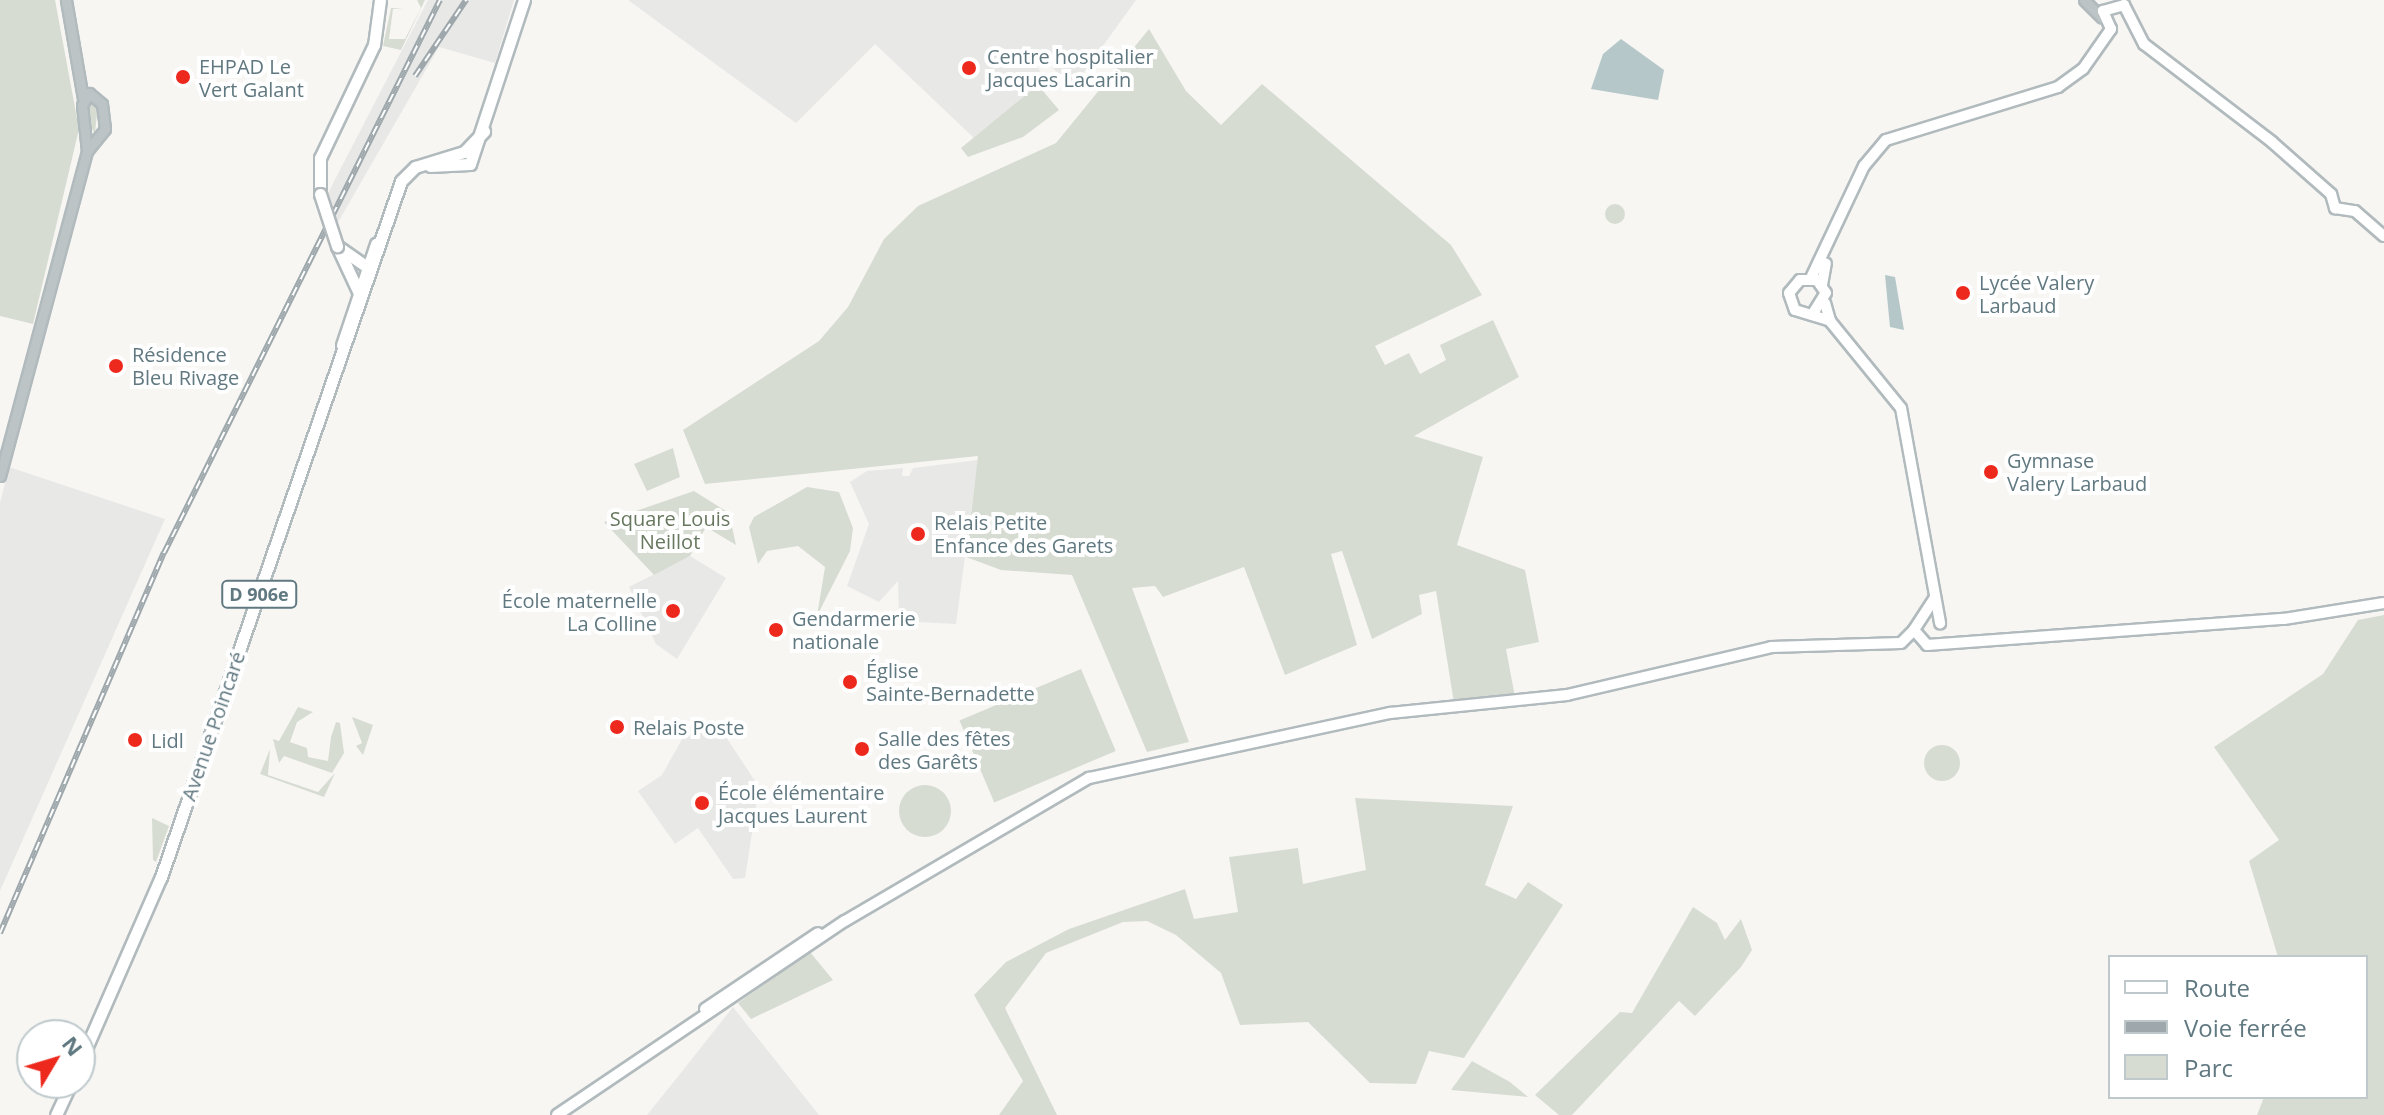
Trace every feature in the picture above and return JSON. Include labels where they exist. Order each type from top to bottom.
[{"type":"main road","points":[[364,290],[337,246],[320,194],[320,158],[374,45],[380,0]]},
{"type":"main road","points":[[364,290],[404,176],[422,165],[462,158],[484,131],[524,0]]},
{"type":"main road","points":[[2111,29],[2102,18],[2111,3],[2126,2],[2129,21],[2144,44],[2317,181],[2335,208],[2355,211],[2384,236]]},
{"type":"main road","points":[[1830,321],[1795,310],[1789,293],[1811,278],[1864,166],[1886,140],[1911,129],[2058,87],[2083,69],[2111,29],[2129,21]]},
{"type":"main road","points":[[1911,129],[1865,176],[1822,285],[1830,321],[1901,408],[1940,623],[1937,642]]},
{"type":"main road","points":[[364,290],[366,266],[390,213]]},
{"type":"main road","points":[[337,246],[366,266]]},
{"type":"main road","points":[[1811,278],[1822,285]]},
{"type":"main road","name":"Avenue Poincaré","points":[[96,1025],[161,877],[364,290]]},
{"type":"main road","points":[[1812,315],[1825,303]]},
{"type":"main road","points":[[588,1095],[737,983],[1089,778],[1390,713],[1567,695],[1771,647],[1901,643],[1925,618],[1934,599]]},
{"type":"main road","points":[[1862,644],[1892,651],[1937,642],[2284,619],[2384,603]]},
{"type":"main road","points":[[1925,618],[1940,623]]},
{"type":"main road","points":[[1914,630],[1921,644]]},
{"type":"main road","points":[[557,1115],[845,921]]},
{"type":"street","points":[[66,0],[93,138]]},
{"type":"street","points":[[2084,0],[2102,18]]},
{"type":"street","points":[[0,476],[87,151],[93,138],[105,129],[102,104],[94,94],[83,98]]},
{"type":"shaded area","points":[[428,0],[514,0],[495,63],[439,47],[337,224],[328,193]]},
{"type":"shaded area","name":"Centre hospitalier Jacques Lacarin","points":[[628,0],[1136,0],[1074,86],[1033,52],[1043,81],[974,138],[875,44],[796,123]]},
{"type":"shaded area","points":[[1621,39],[1664,70],[1658,100],[1591,89],[1603,54]]},
{"type":"shaded area","points":[[1885,275],[1895,277],[1904,330],[1890,327]]},
{"type":"shaded area","name":"Relais Petite Enfance des Garets","points":[[978,460],[956,624],[899,621],[898,581],[879,602],[847,586],[869,524],[850,482],[867,471],[903,468],[902,476],[909,476],[913,468]]},
{"type":"shaded area","points":[[9,467],[165,519],[0,891],[0,503]]},
{"type":"shaded area","name":"École maternelle La Colline","points":[[690,556],[726,578],[677,659],[656,644],[629,587]]},
{"type":"shaded area","name":"École élémentaire Jacques Laurent","points":[[690,725],[722,731],[759,787],[745,878],[733,879],[698,828],[675,844],[638,791],[662,775]]},
{"type":"shaded area","points":[[733,1007],[819,1115],[647,1115],[680,1074]]},
{"type":"green space","points":[[0,0],[55,0],[79,129],[33,324],[0,316]]},
{"type":"green space","points":[[417,0],[425,0],[401,50],[383,46],[391,8],[403,8],[393,9],[389,39],[405,39],[421,8]]},
{"type":"green space","points":[[1149,29],[1186,91],[1221,125],[1262,84],[1451,245],[1482,295],[1375,346],[1385,365],[1409,353],[1420,374],[1446,360],[1440,345],[1493,320],[1519,377],[1414,436],[1483,457],[1457,545],[1525,570],[1539,642],[1506,649],[1515,697],[1454,703],[1436,591],[1419,595],[1422,614],[1372,639],[1342,551],[1331,554],[1357,645],[1285,675],[1244,567],[1163,597],[1155,586],[1132,588],[1189,742],[1147,752],[1072,575],[1001,570],[966,557],[978,456],[705,484],[683,430],[819,341],[848,307],[884,239],[918,206],[1056,143]]},
{"type":"green space","points":[[1038,85],[1059,110],[1023,137],[968,157],[961,148]]},
{"type":"green space","points":[[88,98],[98,105],[95,133],[87,123]]},
{"type":"green space","points":[[1615,204],[1622,207],[1625,214],[1622,221],[1615,224],[1608,221],[1605,214],[1608,207]]},
{"type":"green space","points":[[673,448],[680,477],[647,491],[634,464]]},
{"type":"green space","points":[[807,487],[839,492],[853,528],[850,551],[817,616],[825,567],[798,546],[767,551],[758,564],[749,527],[754,517]]},
{"type":"green space","name":"Square Louis Neillot","points":[[694,491],[729,513],[736,545],[706,527],[690,556],[654,575],[604,522]]},
{"type":"green space","points":[[2384,615],[2384,1115],[2257,1115],[2263,1099],[2368,1099],[2368,955],[2277,955],[2249,861],[2279,840],[2214,747],[2323,674],[2358,620]]},
{"type":"green space","points":[[1081,669],[1116,751],[994,803],[959,721]]},
{"type":"green space","points":[[298,707],[313,712],[297,722],[290,742],[307,748],[308,757],[328,761],[331,737],[336,722],[340,723],[344,753],[332,773],[284,756],[279,763],[273,739],[279,741]]},
{"type":"green space","points":[[352,717],[373,725],[363,755],[356,746],[362,743]]},
{"type":"green space","points":[[1942,745],[1955,750],[1960,763],[1955,776],[1942,781],[1929,776],[1924,763],[1929,750]]},
{"type":"green space","points":[[270,749],[268,775],[318,792],[335,773],[324,797],[260,774]]},
{"type":"green space","points":[[925,785],[943,793],[951,811],[943,829],[925,837],[907,829],[899,811],[907,793]]},
{"type":"green space","points":[[1355,798],[1513,806],[1485,885],[1516,899],[1528,882],[1563,905],[1464,1058],[1429,1051],[1416,1084],[1370,1083],[1308,1022],[1240,1025],[1221,973],[1176,935],[1147,921],[1123,922],[1046,953],[1005,1008],[1057,1115],[999,1115],[1023,1081],[974,995],[1006,962],[1069,929],[1185,889],[1194,919],[1238,912],[1229,857],[1298,848],[1303,884],[1366,870]]},
{"type":"green space","points":[[152,818],[169,826],[156,862],[153,860]]},
{"type":"green space","points":[[1693,907],[1717,923],[1725,940],[1741,919],[1752,950],[1741,967],[1695,1016],[1679,1001],[1572,1115],[1559,1115],[1535,1095],[1620,1012],[1632,1013]]},
{"type":"green space","points":[[810,952],[833,980],[751,1019],[738,1003]]},
{"type":"green space","points":[[1472,1061],[1510,1082],[1528,1097],[1451,1090]]},
{"type":"railway","points":[[0,933],[164,553],[440,0]]},
{"type":"railway","points":[[415,76],[466,0]]},
{"type":"place","name":"Centre hospitalier Jacques Lacarin","points":[[969,68]]},
{"type":"place","name":"EHPAD Le Vert Galant","points":[[183,77]]},
{"type":"place","name":"Lycée Valery Larbaud","points":[[1963,293]]},
{"type":"place","name":"Résidence Bleu Rivage","points":[[116,366]]},
{"type":"place","name":"Gymnase Valery Larbaud","points":[[1991,472]]},
{"type":"place","name":"Relais Petite Enfance des Garets","points":[[918,534]]},
{"type":"place","name":"École maternelle La Colline","points":[[673,611]]},
{"type":"place","name":"Gendarmerie nationale","points":[[776,630]]},
{"type":"place","name":"Église Sainte-Bernadette","points":[[850,682]]},
{"type":"place","name":"Relais Poste","points":[[617,727]]},
{"type":"place","name":"Lidl","points":[[135,740]]},
{"type":"place","name":"Salle des fêtes des Garêts","points":[[862,749]]},
{"type":"place","name":"École élémentaire Jacques Laurent","points":[[702,803]]}]
